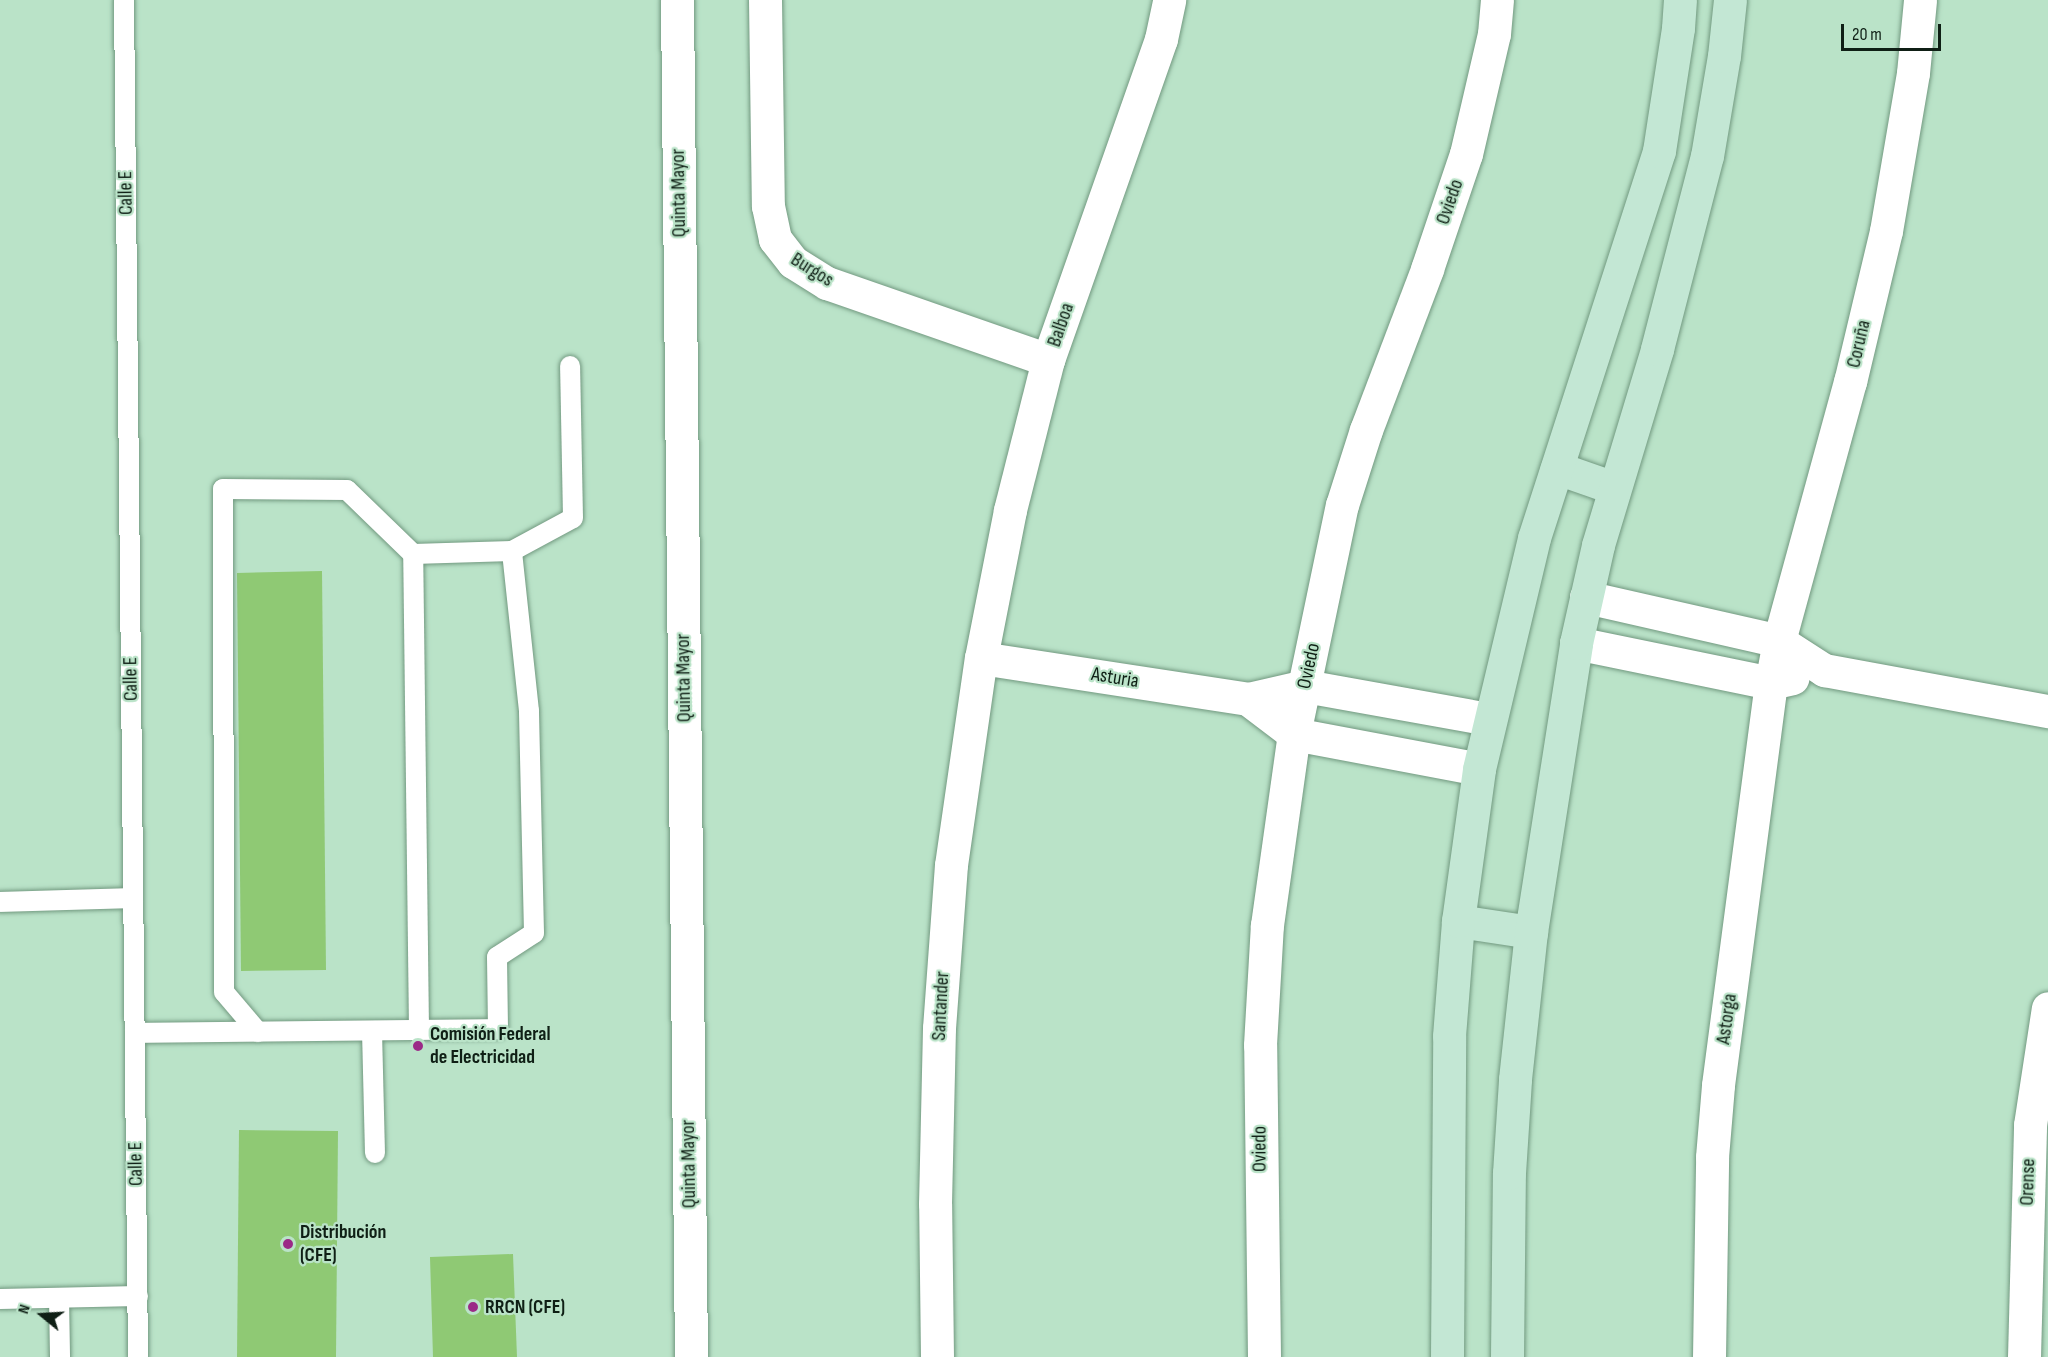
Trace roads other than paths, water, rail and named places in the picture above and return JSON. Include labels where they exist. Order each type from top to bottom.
[{"type":"street","name":"Quinta Mayor","points":[[676,0],[691,1357]]},
{"type":"street","name":"Burgos","points":[[765,0],[768,206],[775,239],[792,262],[827,283],[1048,360]]},
{"type":"street","name":"Balboa","points":[[981,658],[1010,510],[1048,360],[1161,39],[1169,0]]},
{"type":"street","name":"Oviedo","points":[[1263,1357],[1260,1045],[1267,925],[1294,735],[1342,505],[1366,430],[1427,269],[1466,154],[1494,34],[1497,0]]},
{"type":"street","points":[[1447,1357],[1449,1036],[1458,921],[1479,768],[1534,538],[1659,151],[1678,28],[1680,0]]},
{"type":"street","points":[[1507,1357],[1509,1173],[1515,1079],[1531,932],[1576,643],[1614,488],[1657,349],[1707,156],[1724,56],[1730,0]]},
{"type":"street","name":"Coruña","points":[[1772,683],[1779,641],[1850,382],[1886,231],[1913,73],[1920,0]]},
{"type":"street","points":[[1557,468],[1614,488]]},
{"type":"street","points":[[1586,597],[1779,641],[1824,670],[2048,711]]},
{"type":"street","points":[[1576,643],[1772,683],[1824,670]]},
{"type":"street","name":"Asturia","points":[[981,658],[1248,699],[1305,686],[1489,719]]},
{"type":"street","name":"Santander","points":[[937,1357],[935,1204],[939,1028],[951,865],[981,658]]},
{"type":"street","name":"Astorga","points":[[1709,1357],[1710,1225],[1717,1105],[1772,683]]},
{"type":"street","name":"Asturia","points":[[1248,699],[1294,735],[1479,768]]},
{"type":"street","points":[[1458,921],[1531,932]]},
{"type":"street","name":"Orense","points":[[2024,1357],[2030,1125],[2048,1008]]},
{"type":"lane","name":"Calle E","points":[[124,0],[138,1357]]},
{"type":"lane","points":[[413,554],[512,551],[573,518],[570,366]]},
{"type":"lane","points":[[258,1032],[224,992],[223,489],[347,490],[413,554],[419,1030]]},
{"type":"lane","points":[[135,1033],[498,1029],[497,957],[534,933],[529,711],[512,551]]},
{"type":"lane","points":[[0,902],[133,898]]},
{"type":"lane","points":[[372,1031],[375,1153]]},
{"type":"lane","points":[[0,1299],[138,1296]]},
{"type":"lane","points":[[59,1298],[60,1357]]},
{"type":"place","name":"Comisión Federal de Electricidad","points":[[418,1046]]},
{"type":"place","name":"Distribución (CFE)","points":[[288,1244]]},
{"type":"place","name":"RRCN (CFE)","points":[[473,1307]]}]
